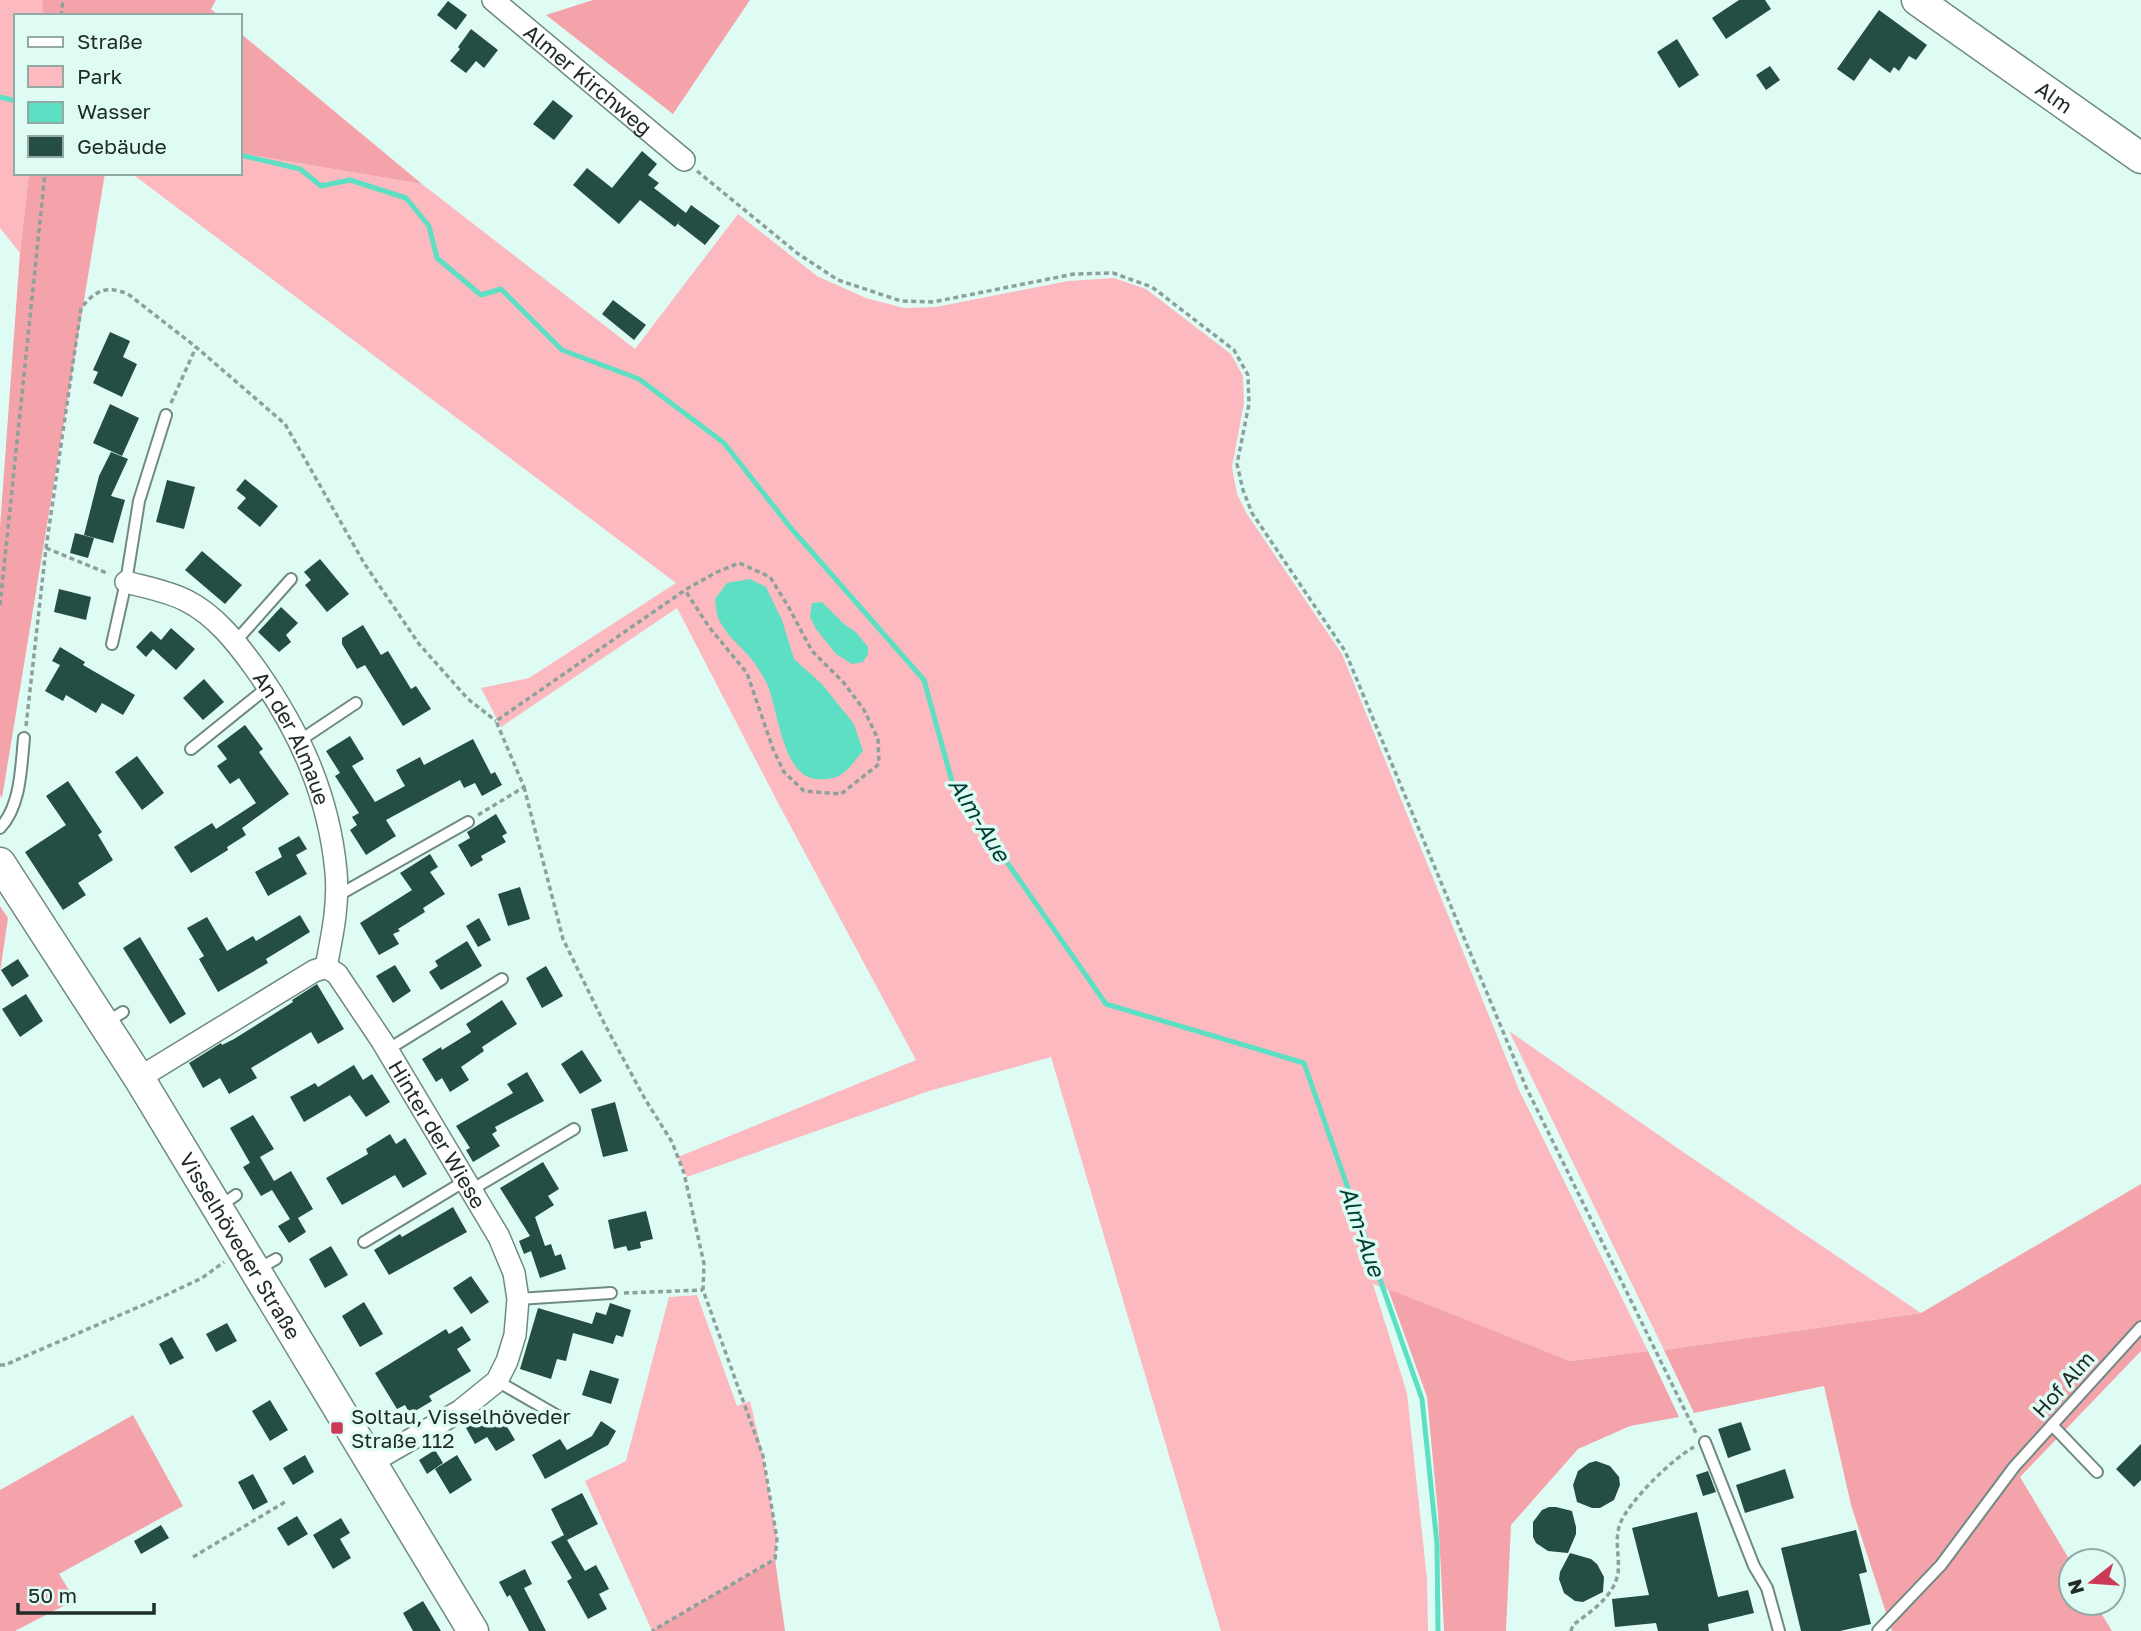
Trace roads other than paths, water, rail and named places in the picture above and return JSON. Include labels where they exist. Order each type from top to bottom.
[{"type":"street","name":"Almer Kirchweg","points":[[493,0],[684,160]]},
{"type":"street","name":"Alm","points":[[1917,0],[2141,158]]},
{"type":"street","name":"An der Almaue","points":[[126,582],[187,600],[216,622],[235,642],[292,725],[326,810],[336,871],[335,924],[326,967]]},
{"type":"street","name":"Visselhöveder Straße","points":[[0,863],[113,1018],[139,1078],[227,1201],[266,1264],[372,1462],[473,1631]]},
{"type":"street","name":"Hinter der Wiese","points":[[326,967],[337,974],[387,1051],[499,1237],[514,1273],[517,1299],[515,1335],[497,1381],[460,1411],[372,1462]]},
{"type":"street","points":[[139,1078],[314,971],[326,967]]},
{"type":"lane","points":[[112,644],[126,582],[139,500],[166,415]]},
{"type":"lane","points":[[235,642],[291,579]]},
{"type":"lane","points":[[191,749],[268,687]]},
{"type":"lane","points":[[299,741],[356,704]]},
{"type":"lane","points":[[0,828],[12,810],[19,782],[24,738]]},
{"type":"lane","points":[[337,896],[468,822]]},
{"type":"lane","points":[[387,1051],[502,979]]},
{"type":"lane","points":[[363,1242],[573,1129]]},
{"type":"lane","points":[[517,1299],[611,1293]]},
{"type":"lane","name":"Hof Alm","points":[[1878,1631],[1941,1565],[2014,1467],[2141,1326]]},
{"type":"lane","points":[[497,1381],[563,1419]]},
{"type":"lane","points":[[2052,1425],[2097,1472]]},
{"type":"lane","points":[[1701,1438],[1754,1566],[1768,1588],[1779,1631]]},
{"type":"water","points":[[750,579],[766,587],[782,620],[794,659],[822,684],[854,724],[863,751],[839,776],[816,779],[805,775],[796,766],[788,754],[765,680],[719,620],[715,599],[727,583]]},
{"type":"water","points":[[822,602],[856,632],[868,647],[868,654],[863,662],[852,664],[836,654],[816,629],[810,617],[812,603]]},
{"type":"waterway","name":"Alm-Aue","points":[[0,97],[14,100]]},
{"type":"waterway","name":"Alm-Aue","points":[[242,155],[300,169],[321,186],[350,180],[406,198],[429,226],[437,258],[481,295],[501,289],[562,350],[639,379],[724,443],[790,527],[924,680],[953,785],[1106,1004],[1304,1063],[1422,1399],[1437,1544],[1438,1631]]},
{"type":"place","name":"Soltau, Visselhöveder Straße 112","points":[[337,1428]]}]
